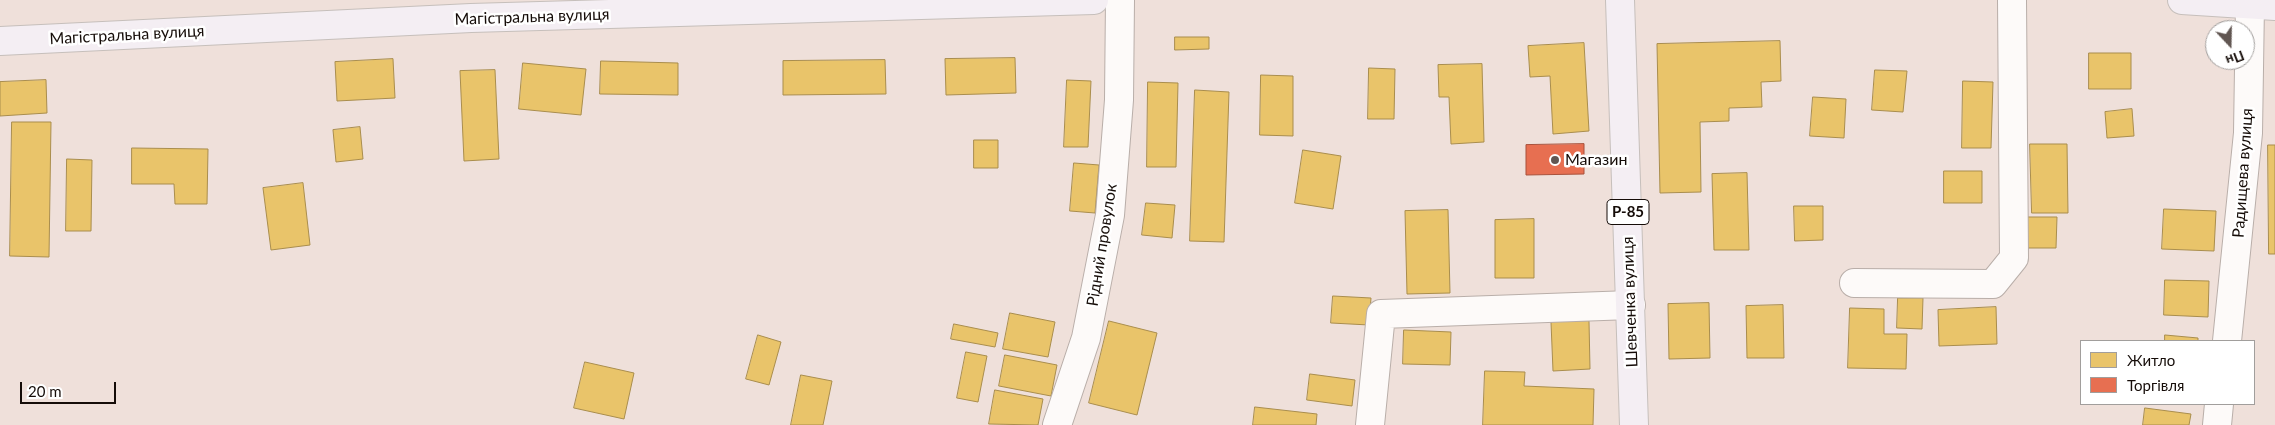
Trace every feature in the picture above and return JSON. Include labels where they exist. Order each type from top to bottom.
[{"type":"main road","name":"Магістральна вулиця","points":[[0,41],[471,18],[881,3],[1094,0]]},
{"type":"main road","name":"Шевченка вулиця","points":[[1620,0],[1634,425]]},
{"type":"main road","points":[[2182,0],[2246,3]]},
{"type":"street","name":"Рідний провулок","points":[[1057,425],[1086,338],[1110,215],[1119,100],[1120,0]]},
{"type":"street","points":[[1854,283],[1994,284],[2014,258],[2012,0]]},
{"type":"street","name":"Радищева вулиця","points":[[2227,340],[2248,133],[2246,3]]},
{"type":"street","points":[[1370,425],[1381,314],[1631,305]]},
{"type":"street","points":[[2216,425],[2219,405]]},
{"type":"building: Житло","points":[[1175,37],[1209,37],[1209,49],[1175,50]]},
{"type":"building: Житло","points":[[1780,41],[1781,81],[1761,82],[1762,107],[1729,108],[1729,121],[1700,122],[1701,192],[1660,193],[1657,44]]},
{"type":"building: Житло","points":[[1584,43],[1589,131],[1553,134],[1550,76],[1530,77],[1528,46]]},
{"type":"building: Житло","points":[[2089,53],[2131,53],[2131,89],[2089,89]]},
{"type":"building: Житло","points":[[1015,58],[1016,93],[946,95],[945,59]]},
{"type":"building: Житло","points":[[393,59],[395,98],[337,101],[335,62]]},
{"type":"building: Житло","points":[[885,60],[886,94],[783,95],[783,61]]},
{"type":"building: Житло","points":[[601,61],[678,63],[678,95],[600,94]]},
{"type":"building: Житло","points":[[523,63],[586,69],[581,115],[519,109]]},
{"type":"building: Житло","points":[[1482,64],[1484,142],[1451,144],[1449,97],[1439,97],[1438,65]]},
{"type":"building: Житло","points":[[1369,68],[1395,69],[1394,119],[1368,119]]},
{"type":"building: Житло","points":[[495,70],[499,159],[464,161],[460,71]]},
{"type":"building: Житло","points":[[1875,70],[1907,71],[1903,112],[1872,110]]},
{"type":"building: Житло","points":[[1261,75],[1293,76],[1293,136],[1260,135]]},
{"type":"building: Житло","points":[[46,80],[47,113],[0,116],[0,82]]},
{"type":"building: Житло","points":[[1067,80],[1091,81],[1088,147],[1064,147]]},
{"type":"building: Житло","points":[[1963,81],[1993,82],[1991,148],[1962,148]]},
{"type":"building: Житло","points":[[1148,82],[1178,83],[1176,167],[1147,167]]},
{"type":"building: Житло","points":[[1195,90],[1229,92],[1224,242],[1190,241]]},
{"type":"building: Житло","points":[[1813,97],[1846,99],[1844,138],[1810,136]]},
{"type":"building: Житло","points":[[2132,109],[2134,136],[2107,138],[2105,112]]},
{"type":"building: Житло","points":[[12,122],[51,122],[49,257],[10,256]]},
{"type":"building: Житло","points":[[360,127],[363,159],[336,162],[333,130]]},
{"type":"building: Житло","points":[[974,140],[998,140],[998,168],[974,168]]},
{"type":"building: Житло","points":[[2030,144],[2067,144],[2068,213],[2032,213]]},
{"type":"building: Житло","points":[[2268,145],[2275,145],[2275,254],[2269,254]]},
{"type":"building: Житло","points":[[132,148],[208,149],[207,204],[175,204],[174,184],[132,184]]},
{"type":"building: Житло","points":[[1303,150],[1341,156],[1333,209],[1295,203]]},
{"type":"building: Житло","points":[[67,159],[92,160],[91,231],[66,231]]},
{"type":"building: Житло","points":[[1074,163],[1099,165],[1095,213],[1070,211]]},
{"type":"building: Житло","points":[[1944,171],[1982,171],[1982,203],[1944,203]]},
{"type":"building: Житло","points":[[1747,173],[1749,250],[1714,250],[1712,174]]},
{"type":"building: Житло","points":[[303,183],[310,245],[271,250],[263,188]]},
{"type":"building: Житло","points":[[1146,203],[1175,205],[1172,238],[1142,235]]},
{"type":"building: Житло","points":[[1794,206],[1823,206],[1823,240],[1795,241]]},
{"type":"building: Житло","points":[[2164,209],[2216,211],[2214,251],[2162,249]]},
{"type":"building: Житло","points":[[1448,210],[1450,293],[1407,294],[1405,211]]},
{"type":"building: Житло","points":[[2020,217],[2057,217],[2056,248],[2020,248]]},
{"type":"building: Житло","points":[[1534,219],[1534,278],[1495,278],[1495,220]]},
{"type":"building: Житло","points":[[2165,280],[2209,281],[2208,317],[2164,315]]},
{"type":"building: Житло","points":[[1333,296],[1371,298],[1369,325],[1331,323]]},
{"type":"building: Житло","points":[[1898,298],[1923,298],[1922,329],[1897,328]]},
{"type":"building: Житло","points":[[1709,303],[1710,358],[1669,359],[1668,304]]},
{"type":"building: Житло","points":[[1783,305],[1784,358],[1747,358],[1746,306]]},
{"type":"building: Житло","points":[[1996,307],[1997,344],[1939,346],[1938,310]]},
{"type":"building: Житло","points":[[1850,308],[1884,309],[1884,334],[1907,334],[1906,369],[1848,368]]},
{"type":"building: Житло","points":[[1010,313],[1055,322],[1048,357],[1003,349]]},
{"type":"building: Житло","points":[[1109,321],[1157,333],[1137,415],[1089,403]]},
{"type":"building: Житло","points":[[1589,321],[1590,369],[1553,371],[1551,322]]},
{"type":"building: Житло","points":[[954,324],[998,333],[995,347],[951,339]]},
{"type":"building: Житло","points":[[1404,330],[1451,332],[1450,365],[1403,364]]},
{"type":"building: Житло","points":[[758,335],[781,342],[769,385],[746,379]]},
{"type":"building: Житло","points":[[2165,335],[2198,338],[2198,340],[2165,340]]},
{"type":"building: Житло","points":[[966,352],[987,356],[978,402],[957,398]]},
{"type":"building: Житло","points":[[1005,355],[1057,365],[1051,396],[999,386]]},
{"type":"building: Житло","points":[[585,362],[634,373],[624,419],[574,408]]},
{"type":"building: Житло","points":[[1485,371],[1525,372],[1524,386],[1594,389],[1593,425],[1483,425]]},
{"type":"building: Житло","points":[[1310,374],[1355,380],[1352,406],[1307,400]]},
{"type":"building: Житло","points":[[801,375],[832,381],[823,425],[791,425]]},
{"type":"building: Житло","points":[[995,390],[1043,399],[1038,425],[989,424]]},
{"type":"building: Житло","points":[[1255,407],[1317,414],[1316,425],[1253,425]]},
{"type":"building: Житло","points":[[2145,408],[2191,414],[2189,425],[2143,425]]},
{"type":"building: Торгівля","name":"Магазин","points":[[1584,144],[1584,174],[1526,175],[1526,145]]},
{"type":"place","name":"Магазин","points":[[1555,160]]}]
